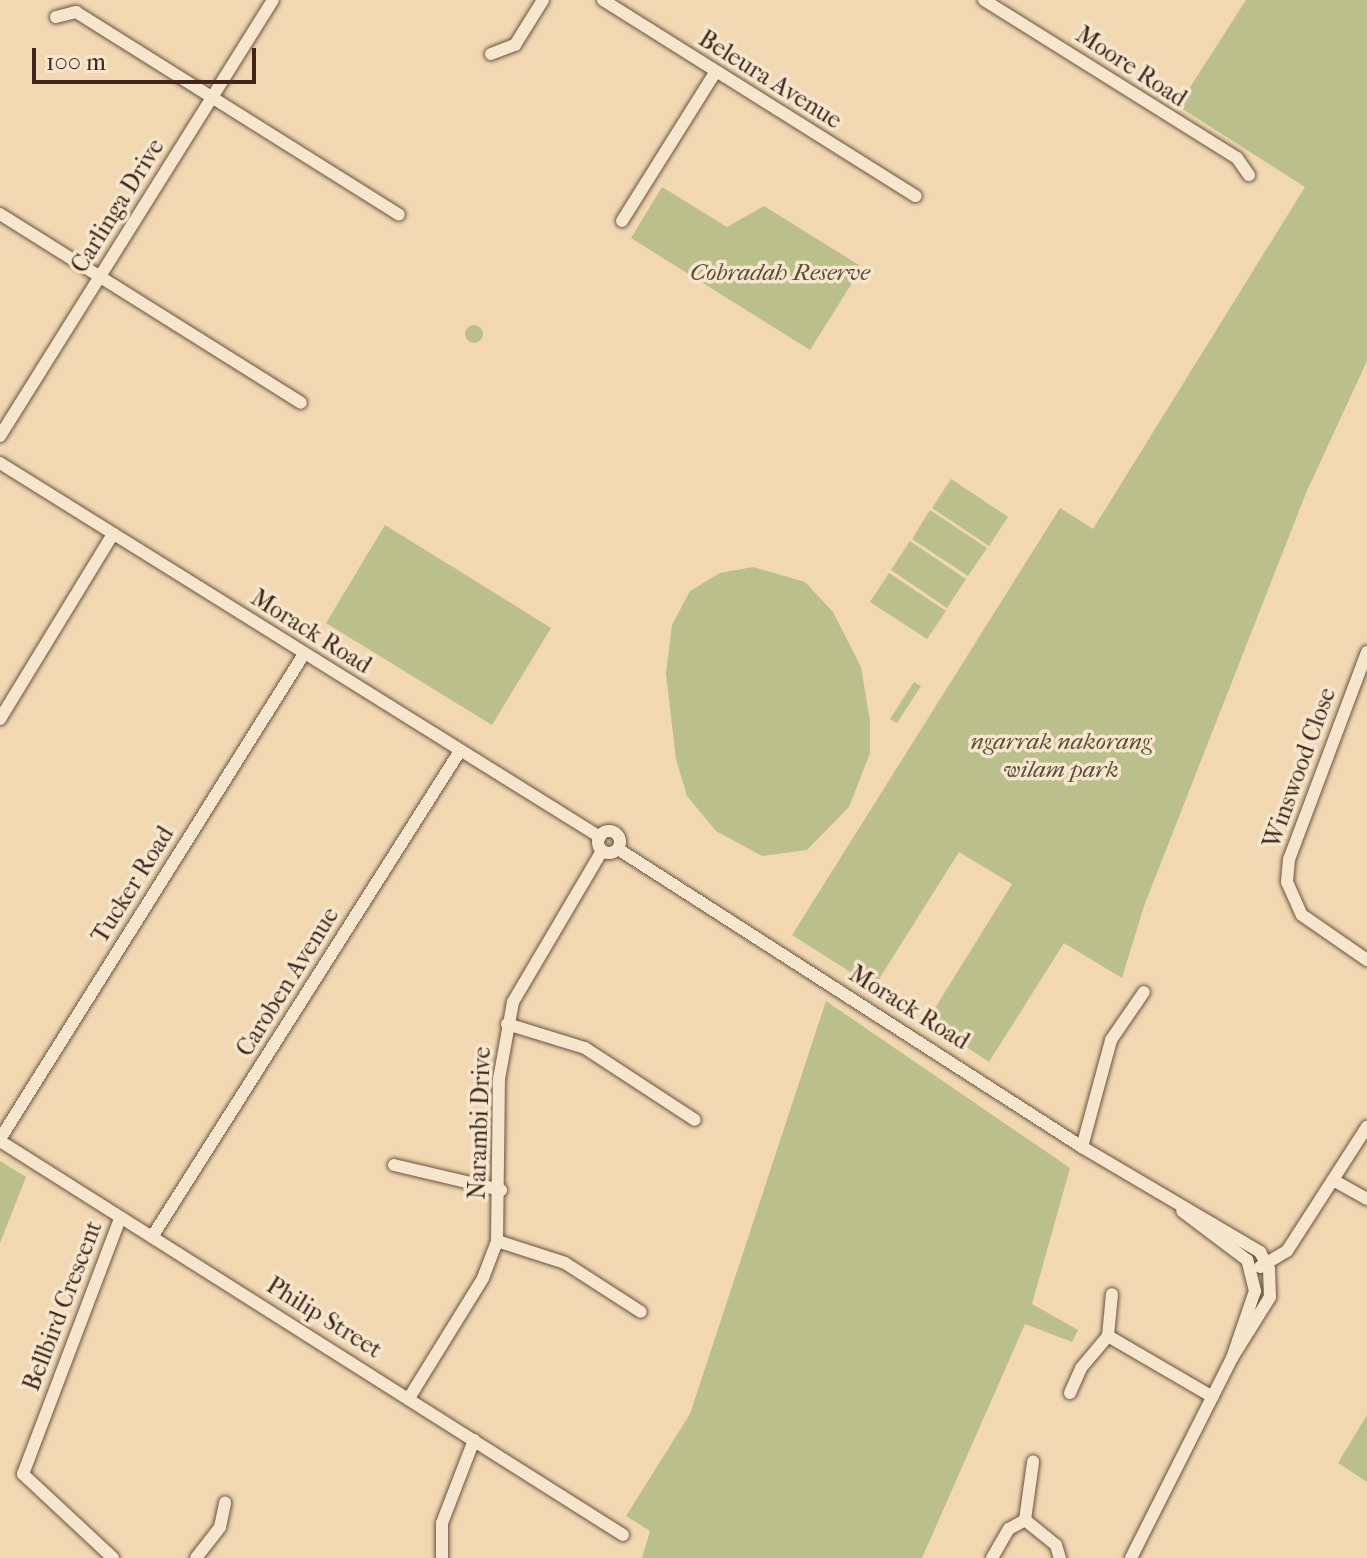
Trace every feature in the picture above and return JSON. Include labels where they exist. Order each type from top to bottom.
[{"type":"street","name":"Carlinga Drive","points":[[0,436],[273,0]]},
{"type":"street","points":[[491,54],[515,45],[543,0]]},
{"type":"street","name":"Beleura Avenue","points":[[603,0],[715,73],[916,196]]},
{"type":"street","name":"Moore Road","points":[[984,0],[1237,158],[1249,175]]},
{"type":"street","points":[[56,17],[76,12],[399,215]]},
{"type":"street","points":[[622,221],[715,73]]},
{"type":"street","points":[[0,214],[301,403]]},
{"type":"street","name":"Morack Road","points":[[0,463],[600,837],[614,832],[620,839],[618,849],[1082,1147],[1176,1205],[1241,1237],[1267,1264]]},
{"type":"street","points":[[0,719],[113,534]]},
{"type":"street","name":"Winswood Close","points":[[1367,652],[1289,859],[1287,882],[1302,915],[1367,960]]},
{"type":"street","name":"Tucker Road","points":[[0,1140],[304,654]]},
{"type":"street","name":"Caroben Avenue","points":[[152,1237],[460,751]]},
{"type":"street","points":[[600,837],[602,851],[618,849]]},
{"type":"street","name":"Narambi Drive","points":[[409,1398],[483,1278],[497,1241],[501,1190],[499,1079],[507,1024],[524,978],[602,851]]},
{"type":"street","points":[[1082,1147],[1111,1040],[1144,992]]},
{"type":"street","points":[[507,1024],[585,1048],[695,1120]]},
{"type":"street","points":[[1232,1358],[1255,1291],[1253,1270],[1287,1251],[1367,1127]]},
{"type":"street","name":"Philip Street","points":[[0,1140],[623,1535]]},
{"type":"street","points":[[394,1165],[501,1190]]},
{"type":"street","points":[[1333,1180],[1367,1199]]},
{"type":"street","name":"Morack Road","points":[[1176,1205],[1253,1270]]},
{"type":"street","name":"Bellbird Crescent","points":[[113,1558],[23,1474],[120,1218]]},
{"type":"street","points":[[497,1241],[565,1263],[641,1312]]},
{"type":"street","points":[[1131,1558],[1232,1358],[1270,1297],[1267,1264]]},
{"type":"street","points":[[1070,1393],[1081,1368],[1108,1336],[1112,1294]]},
{"type":"street","points":[[1108,1336],[1213,1397]]},
{"type":"street","points":[[442,1558],[442,1523],[474,1440]]},
{"type":"street","points":[[1025,1520],[1033,1462]]},
{"type":"street","points":[[196,1558],[220,1527],[225,1503]]},
{"type":"street","points":[[992,1558],[1009,1529],[1025,1520]]},
{"type":"street","points":[[1025,1520],[1056,1545],[1060,1558]]},
{"type":"green space","name":"ngarrak nakorang wilam park","points":[[1246,0],[1367,0],[1367,361],[1306,493],[1144,906],[1122,978],[1064,943],[989,1062],[927,1021],[1012,884],[959,852],[874,987],[792,935],[1060,508],[1093,529],[1305,187],[1178,106]]},
{"type":"green space","name":"Cobradah Reserve","points":[[662,187],[727,227],[764,206],[862,267],[810,350],[631,238]]},
{"type":"green space","points":[[474,325],[483,334],[474,343],[465,334]]},
{"type":"green space","points":[[951,479],[1008,517],[989,546],[932,508]]},
{"type":"green space","points":[[930,510],[987,548],[968,576],[912,539]]},
{"type":"green space","points":[[385,525],[551,628],[492,725],[326,623]]},
{"type":"green space","points":[[910,541],[966,579],[947,608],[891,570]]},
{"type":"green space","points":[[753,567],[805,582],[833,612],[861,667],[870,721],[870,753],[849,807],[807,850],[762,856],[716,831],[687,796],[676,759],[666,674],[672,625],[690,591],[720,573]]},
{"type":"green space","points":[[889,573],[946,611],[927,639],[870,602]]},
{"type":"green space","points":[[914,682],[921,686],[897,723],[890,719]]},
{"type":"green space","points":[[826,1001],[1070,1168],[1032,1304],[1078,1330],[1072,1342],[1025,1324],[922,1558],[642,1558],[650,1531],[626,1516],[690,1414]]},
{"type":"green space","points":[[0,1161],[26,1177],[0,1243]]},
{"type":"green space","points":[[1367,1415],[1367,1482],[1338,1463]]}]
